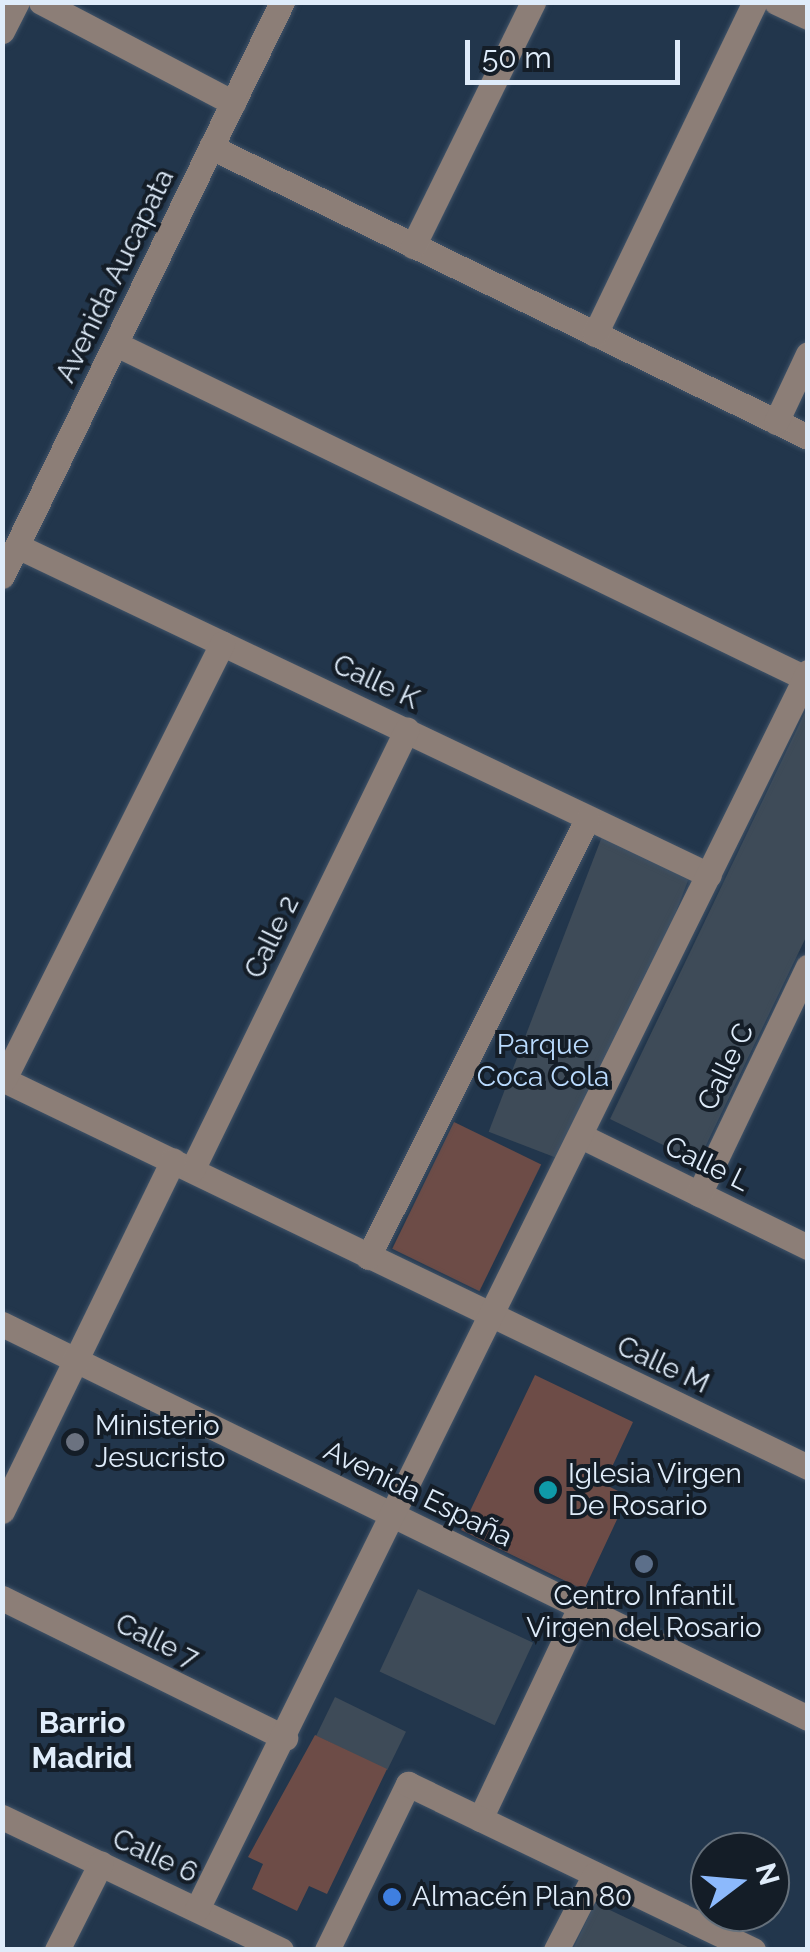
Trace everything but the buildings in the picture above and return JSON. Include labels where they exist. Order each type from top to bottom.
[{"type":"street","points":[[2,31],[16,2]]},
{"type":"street","points":[[41,2],[233,103]]},
{"type":"street","name":"Avenida Aucapata","points":[[2,576],[282,2]]},
{"type":"street","points":[[413,246],[532,2]]},
{"type":"street","points":[[595,334],[755,2]]},
{"type":"street","points":[[776,2],[808,17]]},
{"type":"street","points":[[211,147],[808,437]]},
{"type":"street","points":[[116,344],[806,675],[397,1518],[197,1909]]},
{"type":"street","points":[[776,422],[808,354]]},
{"type":"street","name":"Calle K","points":[[18,546],[709,875]]},
{"type":"street","points":[[3,1079],[222,642]]},
{"type":"street","name":"Calle 2","points":[[2,1511],[75,1360],[182,1165],[407,730]]},
{"type":"street","points":[[368,1256],[586,819]]},
{"type":"street","name":"Calle C","points":[[698,1194],[808,967]]},
{"type":"street","name":"Calle M","points":[[3,1079],[808,1467]]},
{"type":"street","name":"Calle L","points":[[580,1136],[808,1247]]},
{"type":"street","name":"Avenida España","points":[[2,1324],[808,1718]]},
{"type":"street","name":"Calle 7","points":[[2,1598],[284,1738]]},
{"type":"street","points":[[480,1818],[580,1607]]},
{"type":"street","points":[[327,1950],[408,1784],[752,1950]]},
{"type":"street","name":"Calle 6","points":[[2,1817],[281,1950]]},
{"type":"street","points":[[57,1950],[101,1863]]},
{"type":"street","points":[[556,1950],[594,1874]]},
{"type":"green space","points":[[807,708],[807,935],[698,1162],[610,1119]]},
{"type":"green space","name":"Parque Coca Cola","points":[[603,834],[693,868],[578,1166],[489,1132]]},
{"type":"green space","points":[[418,1589],[533,1643],[495,1725],[380,1671]]},
{"type":"green space","points":[[335,1697],[406,1732],[387,1770],[316,1736]]},
{"type":"green space","points":[[595,1903],[692,1949],[573,1949]]},
{"type":"place","name":"Ministerio Jesucristo","points":[[75,1442]]},
{"type":"place","name":"Iglesia Virgen De Rosario","points":[[548,1490]]},
{"type":"place","name":"Centro Infantil Virgen del Rosario","points":[[644,1564]]},
{"type":"place","name":"Almacén Plan 80","points":[[392,1897]]},
{"type":"district","name":"Barrio Madrid","points":[[82,1740]]}]
